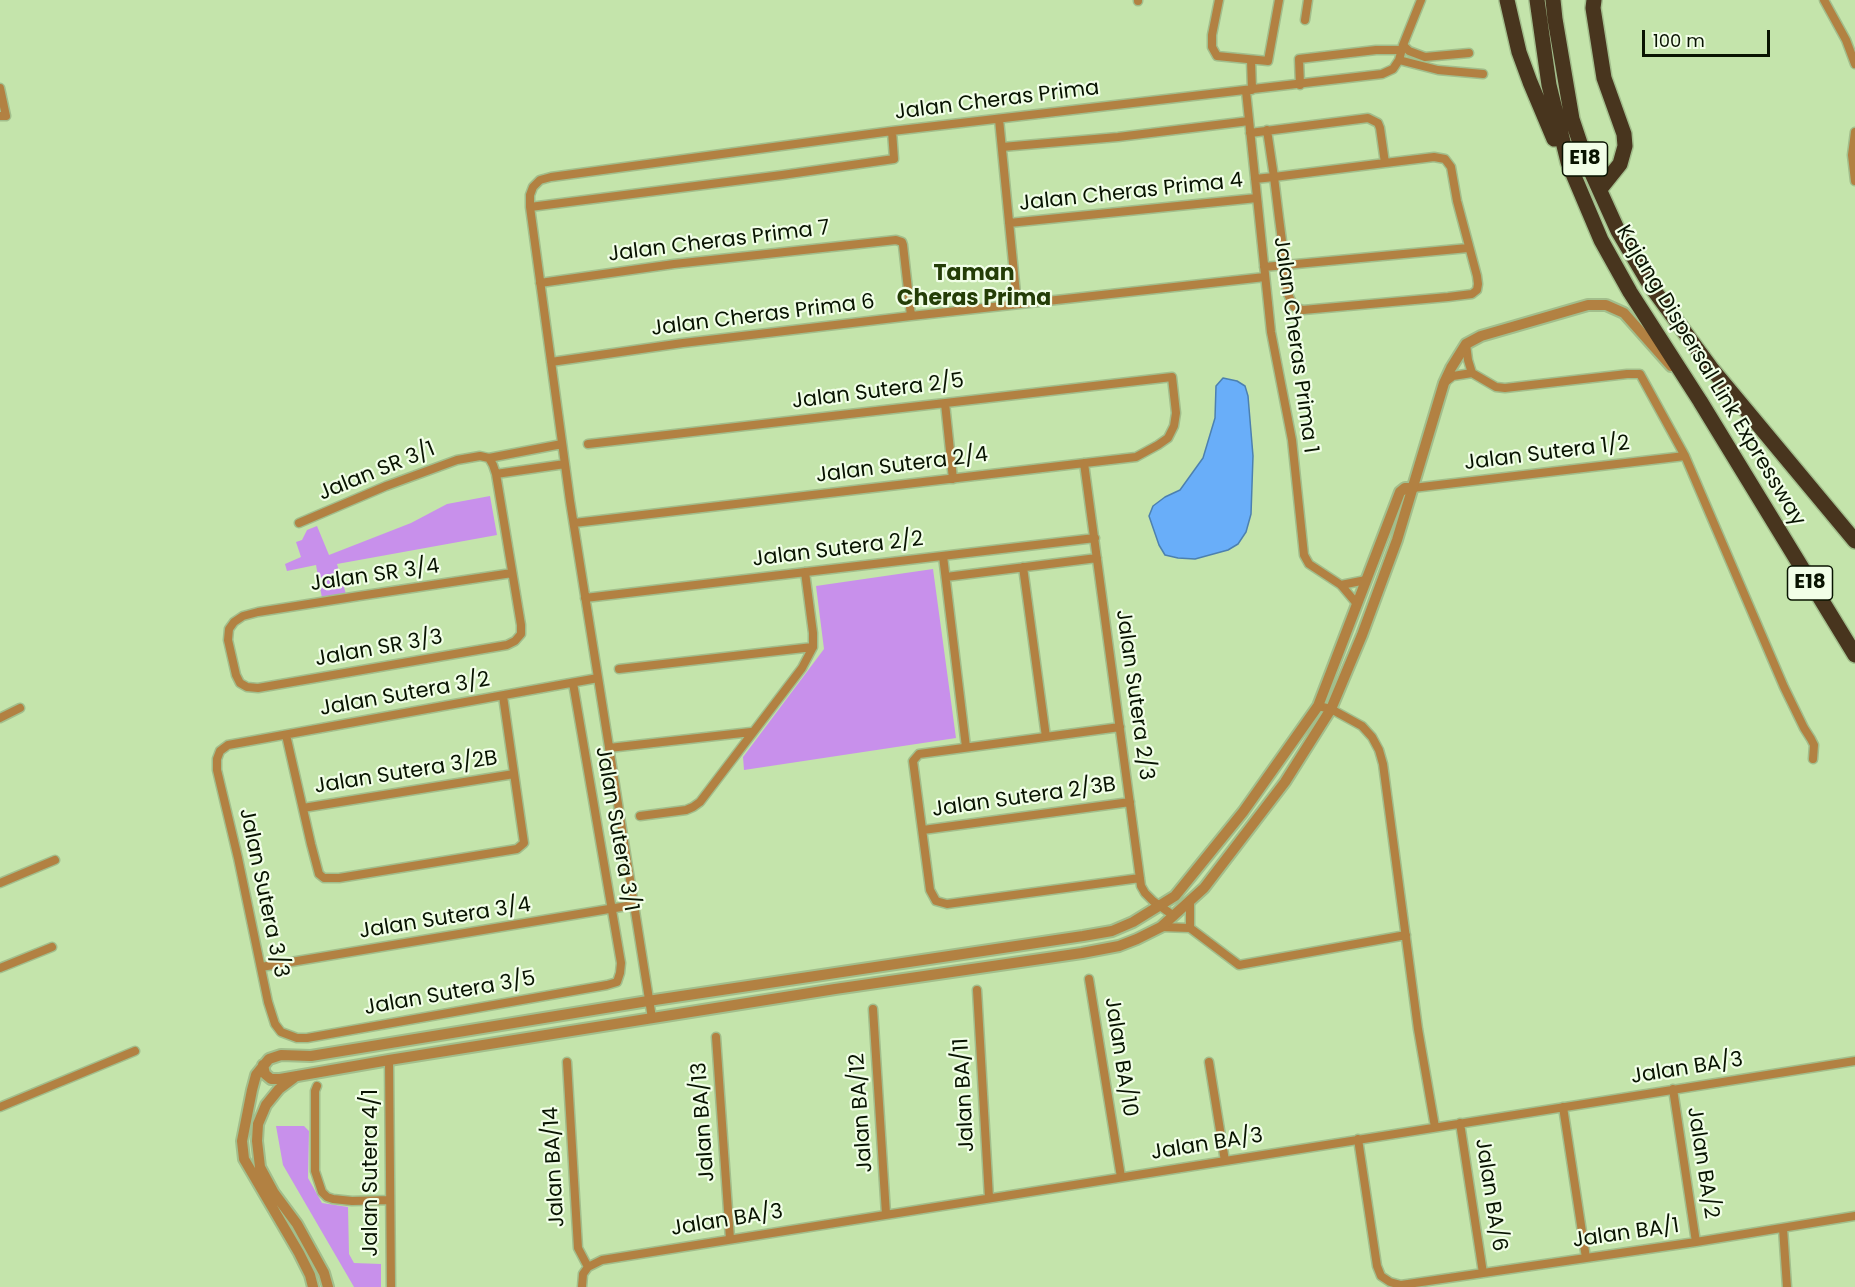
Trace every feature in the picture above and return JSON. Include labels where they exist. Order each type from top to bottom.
[{"type":"highway","points":[[1507,0],[1519,52],[1530,82],[1556,144],[1568,162]]},
{"type":"highway","name":"Kajang Dispersal Link Expressway","points":[[1537,0],[1549,86],[1568,162],[1588,210],[1616,267],[1855,655]]},
{"type":"highway","name":"Kajang Dispersal Link Expressway","points":[[1553,0],[1572,119],[1585,158],[1618,231],[1650,285],[1711,368],[1855,542]]},
{"type":"highway","points":[[1594,0],[1593,8],[1604,78],[1624,134],[1625,146],[1620,164],[1600,189]]},
{"type":"street","points":[[1218,0],[1212,47],[1217,56],[1251,62],[1268,61],[1279,0]]},
{"type":"street","points":[[1305,20],[1308,0]]},
{"type":"street","points":[[1421,0],[1399,60],[1438,70],[1483,74]]},
{"type":"street","points":[[1824,0],[1846,40],[1855,64]]},
{"type":"street","points":[[1300,85],[1299,59],[1402,47],[1425,57],[1469,53]]},
{"type":"street","name":"Jalan Cheras Prima","points":[[530,207],[533,187],[540,180],[551,177],[892,131],[1382,74],[1394,69],[1399,60]]},
{"type":"street","name":"Jalan Cheras Prima 1","points":[[1251,62],[1249,121],[1265,277],[1271,332],[1292,440],[1304,555],[1309,564],[1341,585],[1357,604]]},
{"type":"street","points":[[0,88],[6,116],[0,116]]},
{"type":"street","points":[[1250,133],[1368,118],[1378,123],[1380,128],[1385,163]]},
{"type":"street","points":[[999,119],[1017,304]]},
{"type":"street","points":[[1002,147],[1118,137],[1249,121]]},
{"type":"street","points":[[1255,179],[1274,177],[1434,157],[1446,159],[1451,167],[1478,284],[1477,290],[1472,294],[1303,310],[1294,306],[1287,292],[1285,264],[1274,177],[1268,130]]},
{"type":"street","points":[[652,1018],[585,598],[530,207],[782,176],[894,159],[892,131]]},
{"type":"street","points":[[1855,132],[1852,154],[1855,181]]},
{"type":"street","name":"Jalan Cheras Prima 4","points":[[1010,223],[1257,198]]},
{"type":"street","name":"Jalan Cheras Prima 7","points":[[540,283],[674,264],[896,240],[902,242],[911,316]]},
{"type":"street","points":[[1264,267],[1468,248]]},
{"type":"street","name":"Jalan Cheras Prima 6","points":[[551,362],[683,343],[1265,277]]},
{"type":"street","points":[[263,1065],[265,1074],[271,1079],[280,1079],[652,1018],[1082,953],[1119,946],[1161,927],[1204,888],[1286,782],[1331,709],[1397,540],[1444,383],[1466,344],[1481,336],[1588,305],[1606,305],[1624,313],[1700,401]]},
{"type":"street","points":[[1466,344],[1472,373]]},
{"type":"street","points":[[1444,383],[1453,376],[1472,373],[1496,387],[1505,388],[1640,374],[1684,456],[1784,687],[1814,745],[1813,759]]},
{"type":"street","name":"Jalan Sutera 2/5","points":[[588,444],[1172,377]]},
{"type":"street","name":"Jalan Sutera 2/4","points":[[574,524],[1136,457],[1167,438],[1174,426],[1176,413],[1172,377]]},
{"type":"street","points":[[945,403],[953,478]]},
{"type":"street","points":[[512,573],[496,474],[489,458],[562,444]]},
{"type":"street","name":"Jalan Sutera 1/2","points":[[1413,488],[1684,456]]},
{"type":"street","name":"Jalan SR 3/1","points":[[299,523],[386,486],[470,457],[489,458]]},
{"type":"street","name":"Jalan Sutera 2/3","points":[[1084,463],[1141,886],[1145,893],[1174,916]]},
{"type":"street","points":[[496,474],[565,464]]},
{"type":"street","points":[[313,1287],[299,1253],[244,1159],[242,1141],[244,1122],[256,1075],[269,1059],[281,1055],[312,1056],[648,1001],[1112,931],[1133,922],[1174,896],[1222,838],[1318,706],[1400,492],[1405,488],[1413,488]]},
{"type":"street","name":"Jalan Sutera 2/2","points":[[585,598],[1095,538]]},
{"type":"street","points":[[943,556],[966,747]]},
{"type":"street","points":[[946,577],[1097,558]]},
{"type":"street","points":[[1023,567],[1046,737]]},
{"type":"street","points":[[640,816],[693,807],[700,802],[751,732],[802,668],[813,647],[805,572]]},
{"type":"street","name":"Jalan SR 3/4","points":[[240,683],[228,640],[229,630],[234,622],[243,616],[512,573]]},
{"type":"street","name":"Jalan SR 3/3","points":[[240,683],[247,687],[258,688],[507,645],[521,634],[512,573]]},
{"type":"street","points":[[1341,585],[1366,580]]},
{"type":"street","points":[[619,669],[813,647]]},
{"type":"street","name":"Jalan Sutera 3/2","points":[[220,751],[228,745],[598,678]]},
{"type":"street","name":"Jalan Sutera 3/1","points":[[573,683],[621,963],[616,981]]},
{"type":"street","points":[[286,735],[319,874],[324,878],[339,878],[517,849],[524,843],[503,696]]},
{"type":"street","points":[[1318,706],[1331,709],[1362,726],[1372,737],[1379,750],[1386,782],[1418,1029],[1435,1127]]},
{"type":"street","points":[[0,718],[20,708]]},
{"type":"street","points":[[1120,727],[919,754],[913,761],[930,890],[936,901],[947,904],[1140,878]]},
{"type":"street","points":[[609,748],[751,732]]},
{"type":"street","name":"Jalan Sutera 3/3","points":[[220,751],[217,759],[218,770],[261,967],[275,1024],[281,1032],[288,1036]]},
{"type":"street","name":"Jalan Sutera 3/2B","points":[[303,808],[514,774]]},
{"type":"street","name":"Jalan Sutera 2/3B","points":[[923,830],[1130,802]]},
{"type":"street","points":[[0,883],[55,860]]},
{"type":"street","points":[[1190,902],[1190,928]]},
{"type":"street","name":"Jalan Sutera 3/4","points":[[261,967],[633,905]]},
{"type":"street","points":[[1161,927],[1190,928],[1239,965],[1406,935]]},
{"type":"street","points":[[0,969],[52,947]]},
{"type":"street","name":"Jalan BA/10","points":[[1089,979],[1121,1177]]},
{"type":"street","name":"Jalan Sutera 3/5","points":[[288,1036],[308,1038],[607,985],[616,981]]},
{"type":"street","name":"Jalan BA/11","points":[[977,990],[989,1198]]},
{"type":"street","name":"Jalan BA/12","points":[[873,1008],[886,1214]]},
{"type":"street","name":"Jalan BA/13","points":[[716,1037],[730,1239]]},
{"type":"street","points":[[0,1107],[135,1051]]},
{"type":"street","name":"Jalan Sutera 4/1","points":[[389,1060],[391,1287]]},
{"type":"street","name":"Jalan BA/3","points":[[588,1267],[602,1260],[730,1239],[1855,1060]]},
{"type":"street","name":"Jalan BA/14","points":[[567,1062],[578,1248],[588,1267]]},
{"type":"street","points":[[1209,1062],[1224,1161]]},
{"type":"street","points":[[298,1076],[279,1089],[266,1105],[258,1124],[260,1167],[274,1193],[297,1224],[324,1273],[328,1287]]},
{"type":"street","points":[[317,1086],[315,1091],[315,1171],[322,1192],[333,1199],[390,1200]]},
{"type":"street","name":"Jalan BA/2","points":[[1673,1089],[1696,1242]]},
{"type":"street","points":[[1563,1107],[1586,1258]]},
{"type":"street","name":"Jalan BA/6","points":[[1460,1123],[1483,1273]]},
{"type":"street","name":"Jalan BA/1","points":[[1358,1139],[1377,1266],[1381,1276],[1401,1285],[1696,1242],[1855,1216]]},
{"type":"street","points":[[244,1159],[257,1141]]},
{"type":"street","points":[[1783,1228],[1787,1287]]},
{"type":"street","points":[[582,1287],[583,1274],[588,1267]]},
{"type":"shaded area","points":[[490,496],[497,535],[337,564],[346,594],[322,598],[316,565],[287,571],[285,564],[301,557],[296,542],[302,540],[307,530],[317,526],[329,555],[411,523],[447,504]]},
{"type":"shaded area","points":[[933,569],[956,738],[744,770],[743,757],[824,649],[816,586]]},
{"type":"shaded area","points":[[276,1126],[304,1126],[309,1131],[308,1178],[322,1203],[348,1207],[349,1254],[354,1263],[381,1264],[381,1287],[354,1287],[283,1165]]},
{"type":"water","points":[[1223,378],[1237,381],[1245,386],[1248,396],[1253,456],[1251,514],[1246,532],[1238,544],[1228,550],[1195,559],[1165,555],[1149,516],[1153,506],[1180,490],[1203,458],[1215,418],[1216,386]]},
{"type":"district","name":"Taman Cheras Prima","points":[[974,286]]}]
